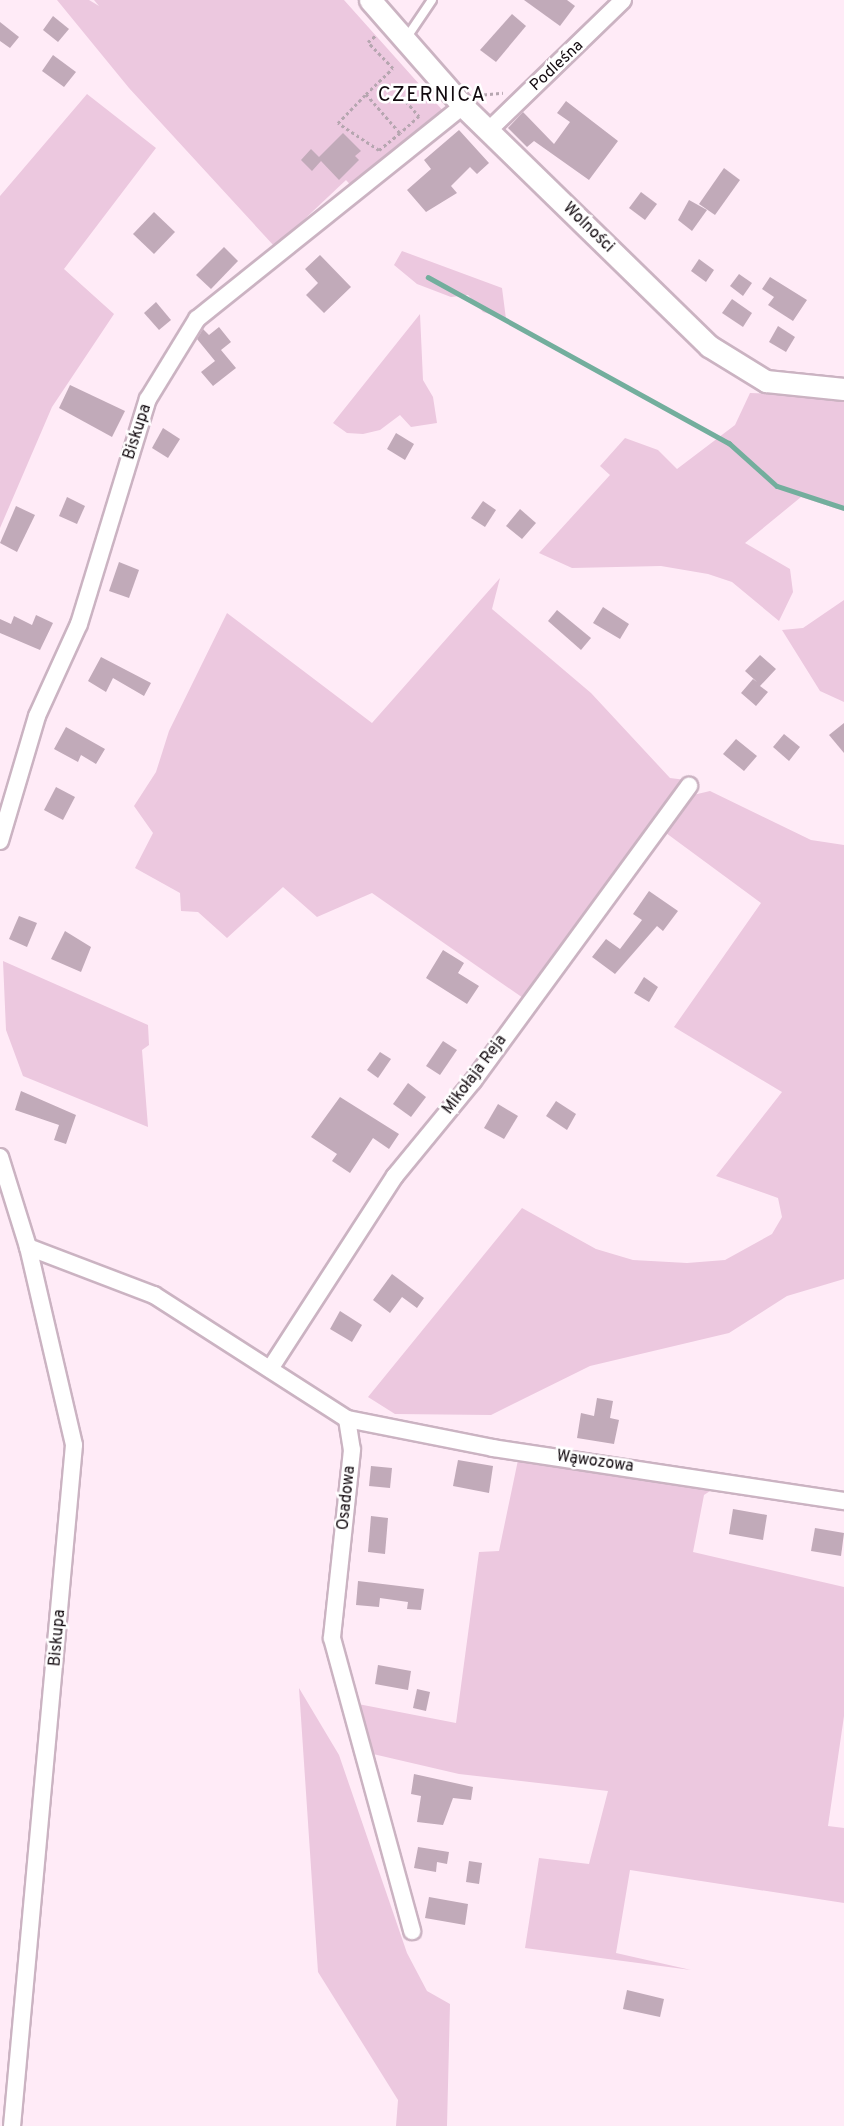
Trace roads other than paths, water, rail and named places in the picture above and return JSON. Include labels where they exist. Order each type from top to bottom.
[{"type":"street","name":"Wolności","points":[[370,0],[488,131],[709,346],[766,381],[844,389]]},
{"type":"street","name":"Podleśna","points":[[488,131],[623,0]]},
{"type":"street","name":"Biskupa","points":[[0,841],[37,716],[79,624],[148,399],[191,329],[277,253],[382,176],[459,101]]},
{"type":"street","name":"Mikołaja Reja","points":[[270,1370],[396,1176],[473,1081],[689,786]]},
{"type":"street","name":"Biskupa","points":[[0,1157],[28,1247],[74,1445],[12,2126]]},
{"type":"street","points":[[28,1247],[154,1296],[347,1419]]},
{"type":"street","name":"Wąwozowa","points":[[347,1419],[493,1448],[844,1501]]},
{"type":"street","name":"Osadowa","points":[[347,1419],[352,1450],[332,1638],[412,1931]]},
{"type":"lane","points":[[405,40],[432,0]]},
{"type":"waterway","points":[[428,277],[729,443],[777,486],[844,508]]},
{"type":"district","name":"CZERNICA","points":[[432,96]]}]
